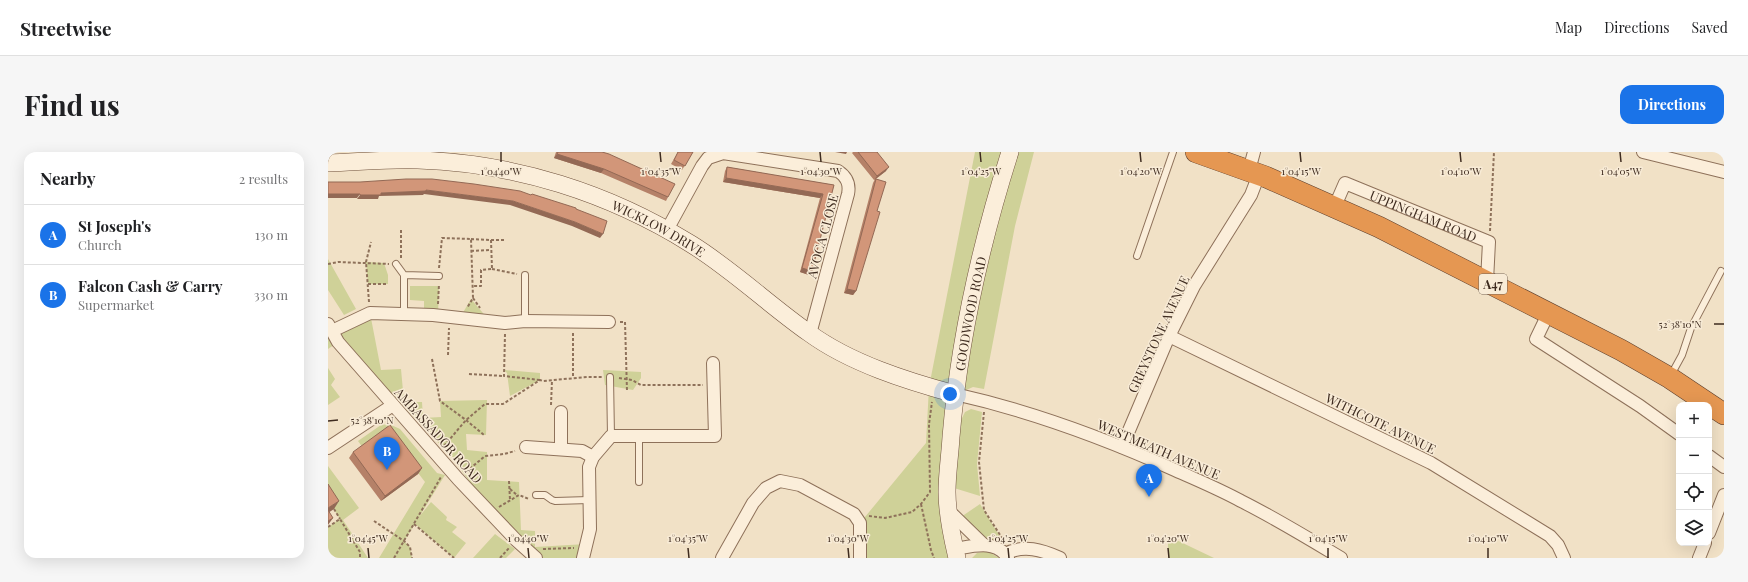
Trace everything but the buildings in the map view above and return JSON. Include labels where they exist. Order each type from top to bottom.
[{"type":"highway","name":"UPPINGHAM ROAD","points":[[1196,152],[1254,162],[1335,206],[1386,230],[1621,350],[1670,378],[1694,400],[1724,414]]},
{"type":"street","name":"GOODWOOD ROAD","points":[[998,191],[1002,152]]},
{"type":"street","name":"GOODWOOD ROAD","points":[[956,554],[947,491],[955,394],[969,316],[998,191],[1010,152]]},
{"type":"street","points":[[1643,152],[1724,172]]},
{"type":"street","name":"AVOCA CLOSE","points":[[668,230],[702,166],[708,158],[718,154],[728,153],[838,171],[848,183],[848,194],[810,334]]},
{"type":"street","name":"WICKLOW DRIVE","points":[[328,163],[416,160],[443,161],[497,168],[550,180],[576,188],[624,208],[668,230],[716,261],[810,334],[867,364],[933,388],[955,394]]},
{"type":"street","name":"GREYSTONE AVENUE","points":[[1122,447],[1169,336],[1194,286],[1250,199],[1256,182],[1254,162]]},
{"type":"street","name":"UPPINGHAM ROAD","points":[[1335,206],[1345,183],[1489,242],[1487,281]]},
{"type":"street","points":[[1548,312],[1536,339],[1676,429]]},
{"type":"street","points":[[330,328],[370,313],[404,313],[505,323],[525,321],[609,322]]},
{"type":"street","name":"AMBASSADOR ROAD","points":[[330,328],[338,342],[436,456],[536,558]]},
{"type":"street","name":"WITHCOTE AVENUE","points":[[1169,336],[1431,463],[1550,536],[1558,545],[1564,558]]},
{"type":"street","points":[[584,553],[590,529],[589,467],[593,457],[611,436],[715,436],[713,363]]},
{"type":"street","name":"WESTMEATH AVENUE","points":[[955,394],[986,401],[1054,421],[1122,447],[1240,500],[1293,529],[1341,558]]},
{"type":"street","points":[[328,448],[393,405]]},
{"type":"street","points":[[561,412],[561,449]]},
{"type":"street","points":[[526,447],[582,451],[593,457]]},
{"type":"street","points":[[1712,458],[1724,467]]},
{"type":"street","points":[[722,558],[753,503],[766,488],[780,481],[800,485],[854,514],[860,523],[860,558]]},
{"type":"street","points":[[1712,525],[1724,495]]},
{"type":"street","points":[[949,511],[984,544],[998,548],[1008,554],[1023,548],[1034,549],[1060,558]]},
{"type":"street","points":[[956,554],[984,544]]},
{"type":"street","points":[[1699,558],[1704,546]]},
{"type":"lane","points":[[1137,256],[1173,152]]},
{"type":"lane","points":[[404,313],[400,270],[439,276]]},
{"type":"lane","points":[[1670,378],[1682,355],[1691,328],[1721,271]]},
{"type":"lane","points":[[525,275],[525,321]]},
{"type":"lane","points":[[610,377],[611,436]]},
{"type":"lane","points":[[639,436],[639,482]]},
{"type":"lane","points":[[536,495],[545,495],[555,501],[589,500]]},
{"type":"path","points":[[1489,242],[1494,152]]},
{"type":"path","points":[[328,264],[338,262],[366,262],[400,270],[401,228]]},
{"type":"path","points":[[441,244],[442,238],[504,240]]},
{"type":"path","points":[[448,354],[456,317],[473,298],[471,239]]},
{"type":"path","points":[[491,240],[492,270]]},
{"type":"path","points":[[370,313],[366,262],[371,242]]},
{"type":"path","points":[[471,251],[492,250]]},
{"type":"path","points":[[472,286],[481,286],[481,270],[492,270],[525,275]]},
{"type":"path","points":[[368,284],[388,284]]},
{"type":"path","points":[[573,321],[573,378]]},
{"type":"path","points":[[609,322],[626,322],[627,391]]},
{"type":"path","points":[[504,376],[505,323]]},
{"type":"path","points":[[432,359],[440,401],[484,435]]},
{"type":"path","points":[[469,374],[540,380],[610,377],[632,380],[641,385],[698,385]]},
{"type":"path","points":[[436,456],[466,420],[485,404],[503,404],[540,380]]},
{"type":"path","points":[[552,380],[551,411],[561,412]]},
{"type":"path","points":[[854,514],[885,518],[912,512],[921,504],[930,492],[929,424],[933,388]]},
{"type":"path","points":[[986,401],[979,462],[984,510],[1008,554]]},
{"type":"path","points":[[458,479],[485,456],[504,454],[526,447]]},
{"type":"path","points":[[394,558],[447,467]]},
{"type":"path","points":[[509,481],[510,500]]},
{"type":"path","points":[[509,489],[518,496]]},
{"type":"path","points":[[921,504],[934,558]]},
{"type":"path","points":[[334,509],[360,552],[360,557]]},
{"type":"path","points":[[328,527],[340,519]]},
{"type":"path","points":[[374,521],[404,541],[410,547],[412,558]]},
{"type":"path","points":[[414,524],[454,558]]},
{"type":"path","points":[[527,549],[584,553]]},
{"type":"green space","points":[[975,152],[1034,152],[1015,226],[984,389],[973,387],[955,395],[953,558],[860,558],[860,523],[926,443],[929,387]]},
{"type":"green space","points":[[328,259],[356,309],[344,315],[328,290]]},
{"type":"green space","points":[[366,262],[384,263],[388,275],[388,284],[368,284]]},
{"type":"green space","points":[[410,286],[439,286],[438,315],[424,314],[424,301],[410,300]]},
{"type":"green space","points":[[471,299],[488,319],[461,316]]},
{"type":"green space","points":[[370,313],[381,370],[401,369],[404,402],[422,402],[423,418],[441,417],[440,401],[487,400],[486,435],[466,434],[467,450],[487,452],[487,480],[519,482],[521,530],[535,531],[535,547],[586,544],[583,558],[536,558],[527,549],[515,549],[516,540],[491,512],[453,458],[334,333],[338,342],[328,349],[328,325],[332,331]]},
{"type":"green space","points":[[328,368],[335,379],[331,385],[340,397],[328,405]]},
{"type":"green space","points":[[504,370],[540,373],[540,380],[510,396],[507,373]]},
{"type":"green space","points":[[603,370],[641,372],[641,378],[633,390],[605,385]]},
{"type":"green space","points":[[971,409],[982,412],[977,464],[980,496],[954,488],[961,420],[965,412]]},
{"type":"green space","points":[[389,424],[400,429],[437,473],[445,475],[419,517],[431,502],[447,517],[446,520],[457,527],[452,532],[466,543],[454,558],[415,524],[404,541],[410,547],[412,558],[379,558],[425,482],[386,431],[363,448],[358,441],[381,425]]},
{"type":"green space","points":[[328,466],[359,508],[343,520],[368,558],[328,558],[328,527],[340,519],[328,500]]},
{"type":"green space","points":[[980,504],[1007,548],[977,535],[958,519]]},
{"type":"green space","points":[[495,534],[515,549],[506,558],[473,558]]},
{"type":"green space","points":[[1168,536],[1214,558],[1168,558]]},
{"type":"green space","points":[[988,551],[999,558],[972,558],[977,553]]},
{"type":"place","name":"Falcon Cash & Carry","points":[[387,470]]},
{"type":"place","name":"St Joseph's","points":[[1149,497]]}]
